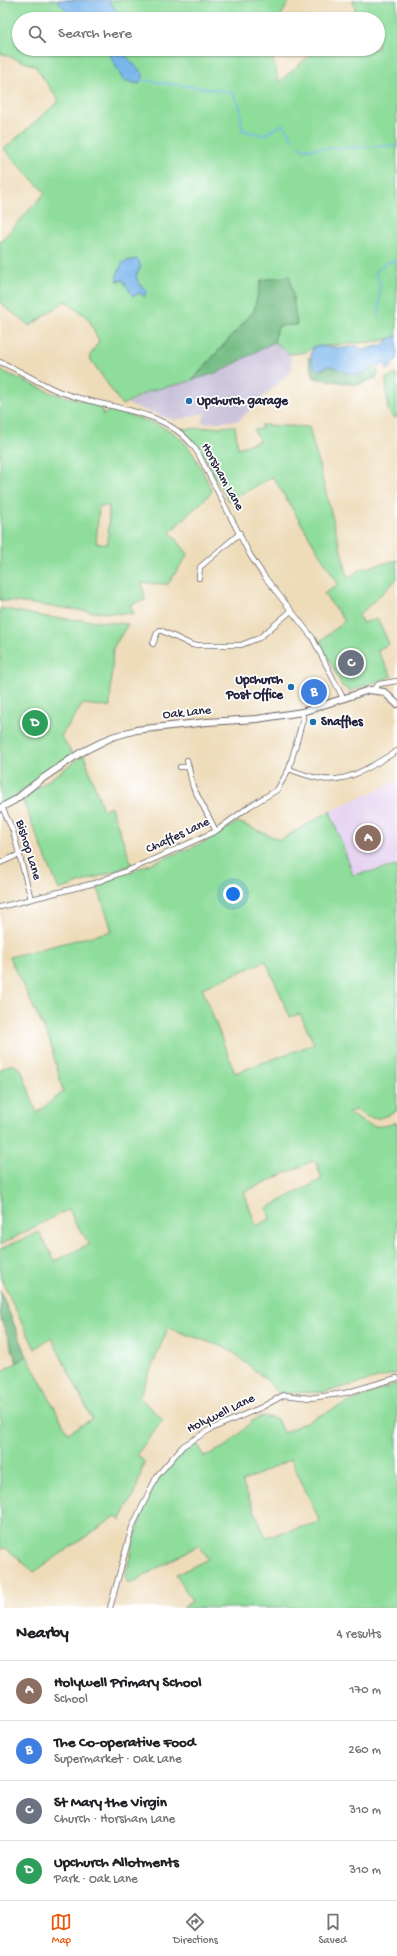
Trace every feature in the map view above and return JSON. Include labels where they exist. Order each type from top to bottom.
[{"type":"street","name":"Horsham Lane","points":[[0,362],[59,391],[153,418],[179,432],[190,442],[198,453],[257,566],[314,639],[343,698]]},
{"type":"street","points":[[199,578],[200,567],[240,533]]},
{"type":"street","points":[[153,644],[157,633],[160,630],[192,645],[225,646],[246,644],[261,636],[291,611]]},
{"type":"street","points":[[372,690],[378,685],[397,681]]},
{"type":"street","points":[[390,683],[385,692],[397,704]]},
{"type":"street","name":"Oak Lane","points":[[1,807],[15,800],[36,783],[80,753],[112,737],[136,730],[207,722],[257,719],[302,712],[372,690],[385,692]]},
{"type":"street","name":"Chaffes Lane","points":[[0,907],[95,883],[134,868],[216,832],[250,806],[278,790],[289,769],[302,722],[302,712]]},
{"type":"street","points":[[289,769],[320,779],[341,779],[360,772],[397,751]]},
{"type":"street","points":[[187,760],[193,787],[216,832]]},
{"type":"street","points":[[180,767],[189,767]]},
{"type":"street","name":"Bishop Lane","points":[[1,807],[13,832],[31,899]]},
{"type":"street","points":[[0,863],[20,854]]},
{"type":"street","name":"Holywell Lane","points":[[110,1608],[132,1527],[157,1476],[184,1446],[211,1429],[262,1407],[284,1395],[310,1398],[345,1393],[397,1378]]},
{"type":"shaded area","points":[[274,342],[290,354],[292,370],[238,421],[201,423],[206,413],[174,420],[127,404],[149,391],[198,379],[219,372]]},
{"type":"shaded area","points":[[397,781],[397,865],[353,875],[330,811]]},
{"type":"green space","points":[[0,0],[290,0],[283,12],[12,12],[12,56],[272,56],[279,82],[309,56],[385,56],[385,12],[356,12],[353,0],[397,0],[397,336],[380,341],[313,347],[306,352],[290,354],[274,342],[278,326],[297,324],[261,280],[254,311],[191,381],[149,391],[122,405],[89,357],[99,341],[88,318],[65,301],[30,326],[0,303],[0,242],[45,193],[4,149],[59,101],[35,66],[0,53]],"holes":[[[141,267],[136,276],[144,297],[140,293],[133,296],[123,280],[117,281]]]},
{"type":"green space","points":[[290,276],[297,325],[278,326],[274,342],[219,372],[193,380],[254,311],[261,280]]},
{"type":"green space","points":[[311,357],[313,364],[322,370],[328,366],[374,366],[379,371],[376,378],[357,385],[314,378],[308,358]]},
{"type":"green space","points":[[0,370],[52,393],[102,406],[102,414],[105,414],[109,410],[159,425],[176,435],[188,446],[212,492],[170,532],[188,554],[168,584],[142,583],[145,600],[130,605],[134,614],[95,612],[0,600]],"holes":[[[99,506],[109,506],[108,544],[96,543]]]},
{"type":"green space","points":[[397,374],[397,418],[395,418],[388,411],[386,378]]},
{"type":"green space","points":[[261,425],[309,427],[348,578],[361,569],[397,560],[397,579],[359,615],[362,623],[378,619],[389,644],[377,650],[392,676],[350,691],[342,686],[320,641],[345,621],[324,594],[338,584],[273,477],[228,501],[204,456],[183,429],[235,426],[238,448],[259,441],[254,430],[262,429]]},
{"type":"green space","points":[[0,608],[46,617],[128,624],[113,648],[110,707],[83,704],[61,736],[73,754],[10,800],[0,804]]},
{"type":"green space","points":[[84,755],[103,810],[111,807],[132,865],[59,890],[22,799]]},
{"type":"green space","points":[[330,811],[353,875],[397,866],[397,1111],[381,1118],[367,1117],[356,1110],[348,1112],[365,1123],[371,1125],[383,1126],[397,1122],[397,1373],[325,1392],[277,1393],[269,1382],[229,1349],[168,1328],[139,1397],[163,1420],[137,1454],[144,1462],[137,1487],[120,1521],[116,1516],[34,1572],[6,1548],[0,1549],[0,1373],[27,1356],[68,1433],[92,1419],[51,1337],[35,1349],[0,1277],[0,1249],[39,1232],[55,1261],[90,1244],[76,1225],[69,1209],[0,1245],[0,1069],[12,1064],[21,1069],[37,1113],[63,1092],[50,1041],[9,957],[112,931],[97,885],[205,842],[238,822],[280,840]],"holes":[[[266,961],[290,1017],[300,1014],[314,1044],[235,1073],[202,988]],[[315,1160],[322,1179],[267,1208],[270,1219],[256,1226],[244,1192]]]},
{"type":"green space","points":[[0,1290],[27,1356],[17,1363],[0,1316]]},
{"type":"green space","points":[[397,1383],[397,1608],[182,1608],[192,1601],[176,1575],[208,1559],[199,1545],[129,1584],[125,1577],[143,1512],[153,1488],[160,1476],[172,1461],[185,1449],[195,1441],[204,1457],[228,1445],[252,1421],[262,1416],[277,1419],[283,1433],[340,1406]],"holes":[[[291,1459],[320,1522],[266,1537],[242,1482]]]},
{"type":"water","points":[[56,0],[108,0],[117,12],[68,12]]},
{"type":"water","points":[[111,56],[126,56],[144,75],[139,84],[123,80]]},
{"type":"water","points":[[137,259],[140,265],[136,276],[140,285],[147,290],[144,297],[140,293],[133,296],[123,280],[117,281],[117,275],[123,262]]},
{"type":"water","points":[[397,336],[397,360],[394,361],[389,370],[387,370],[385,364],[375,366],[365,372],[354,374],[346,373],[329,366],[318,370],[313,365],[311,359],[312,349],[314,346],[344,348],[356,346],[364,350],[377,346],[381,347],[387,340]]},
{"type":"waterway","points":[[141,80],[232,92],[240,107],[242,130],[263,135],[284,124],[292,139]]},
{"type":"waterway","points":[[299,146],[304,149],[397,146]]},
{"type":"waterway","points":[[379,317],[380,283],[375,272],[386,263],[397,260]]},
{"type":"place","name":"Upchurch garage","points":[[189,401]]},
{"type":"place","name":"St Mary the Virgin","points":[[351,663]]},
{"type":"place","name":"Upchurch Post Office","points":[[291,687]]},
{"type":"place","name":"The Co-operative Food","points":[[314,692]]},
{"type":"place","name":"Snaffles","points":[[313,722]]},
{"type":"place","name":"Upchurch Allotments","points":[[35,723]]},
{"type":"place","name":"Holywell Primary School","points":[[368,838]]}]
